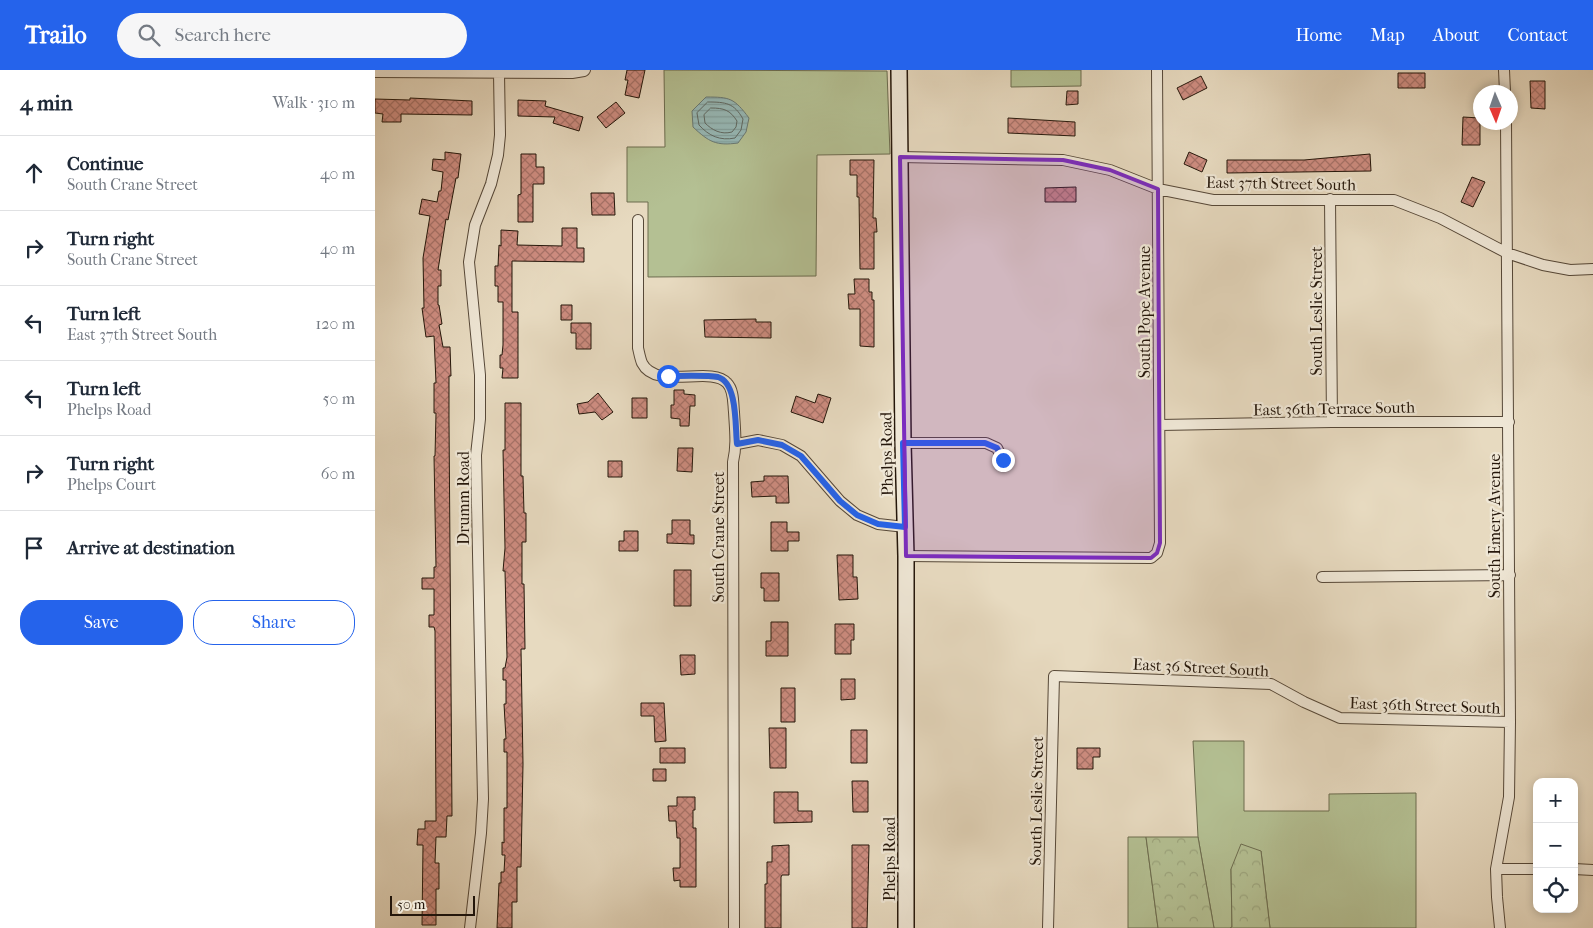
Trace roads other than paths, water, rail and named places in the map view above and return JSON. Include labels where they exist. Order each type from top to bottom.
[{"type":"street","name":"Phelps Road","points":[[899,70],[906,556],[906,928]]},
{"type":"street","name":"South Pope Avenue","points":[[906,556],[1151,558],[1157,553],[1160,543],[1160,425],[1157,70]]},
{"type":"street","points":[[1504,70],[1505,85]]},
{"type":"street","points":[[375,72],[572,73],[585,71]]},
{"type":"street","name":"Drumm Road","points":[[469,928],[481,833],[483,799],[476,455],[480,419],[480,375],[469,262],[475,225],[491,184],[498,156],[500,135],[499,73]]},
{"type":"street","name":"South Emery Avenue","points":[[1501,928],[1497,897],[1497,869],[1509,797],[1510,722],[1506,130]]},
{"type":"street","name":"East 37th Street South","points":[[900,158],[1063,160],[1110,170],[1158,189],[1213,200],[1394,200],[1440,218],[1507,253],[1543,265],[1570,270],[1593,269]]},
{"type":"street","name":"South Leslie Street","points":[[1330,199],[1332,422]]},
{"type":"street","name":"South Crane Street","points":[[639,220],[638,348],[642,363],[652,374],[719,377],[728,383],[733,395],[737,444],[733,462],[734,928]]},
{"type":"street","name":"East 36th Terrace South","points":[[1160,425],[1332,422],[1509,422]]},
{"type":"street","points":[[737,444],[758,440],[782,445],[801,456],[840,501],[857,515],[878,524],[905,527]]},
{"type":"street","points":[[903,443],[985,443],[997,448],[1003,460]]},
{"type":"street","points":[[1322,577],[1510,575]]},
{"type":"street","name":"South Leslie Street","points":[[1049,928],[1054,676]]},
{"type":"street","name":"East 36 Street South","points":[[1054,676],[1271,684],[1303,702],[1340,718]]},
{"type":"street","name":"East 36th Street South","points":[[1340,718],[1510,722]]},
{"type":"street","points":[[1497,869],[1533,869]]},
{"type":"street","points":[[1578,870],[1593,870]]},
{"type":"water","points":[[706,97],[721,97],[731,100],[749,118],[746,132],[738,143],[724,144],[713,142],[693,127],[692,111]]}]
